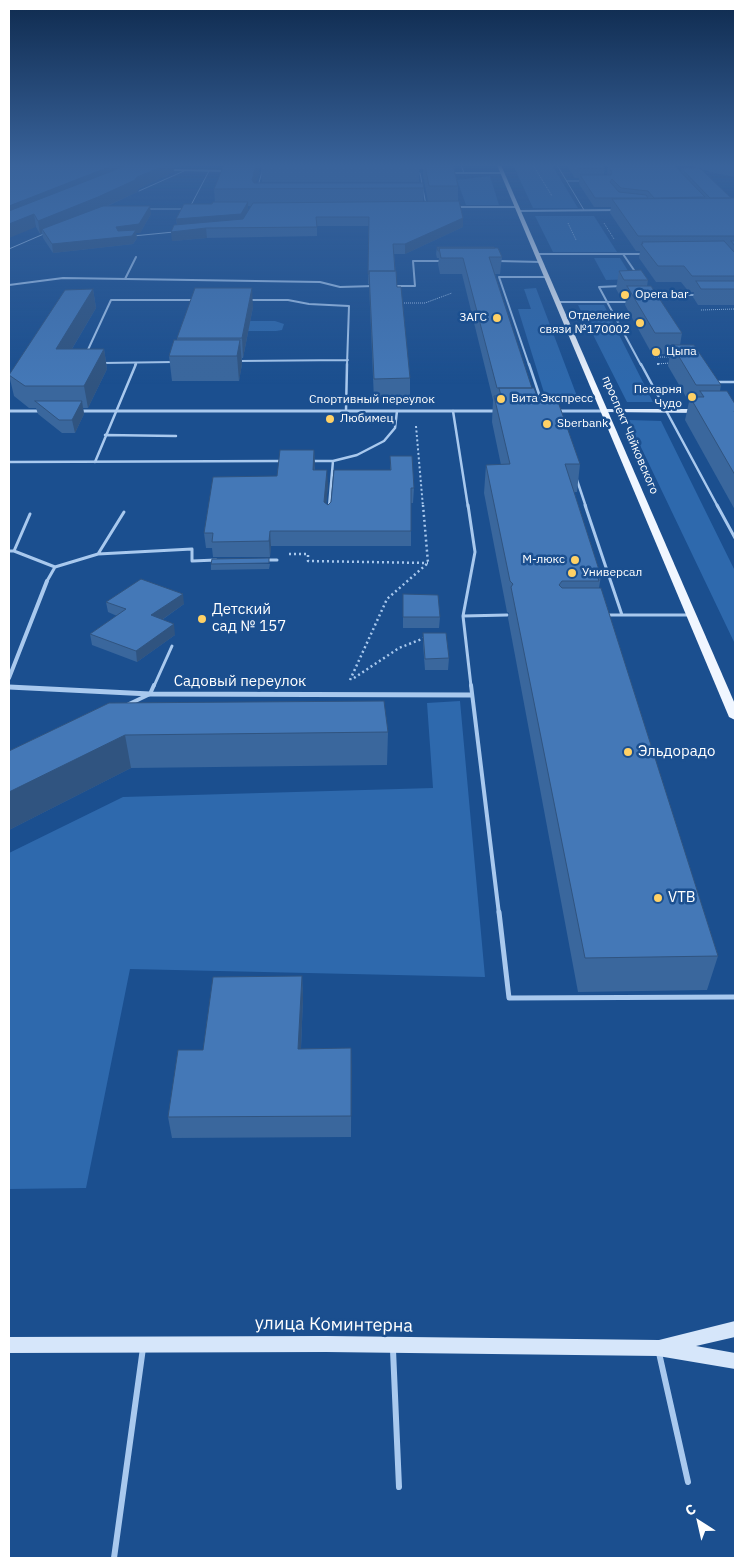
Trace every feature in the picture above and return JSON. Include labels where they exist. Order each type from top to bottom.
[{"type":"main road","name":"проспект Чайковского","points":[[530,238],[735,717]]},
{"type":"main road","points":[[604,411],[704,410]]},
{"type":"main road","name":"улица Коминтерна","points":[[658,1348],[735,1329]]},
{"type":"main road","name":"улица Коминтерна","points":[[9,1345],[393,1345],[658,1348],[735,1361]]},
{"type":"street","points":[[9,411],[48,411]]},
{"type":"street","name":"Спортивный переулок","points":[[77,411],[507,411]]},
{"type":"street","points":[[554,411],[604,411]]},
{"type":"street","points":[[9,678],[47,580]]},
{"type":"street","name":"Садовый переулок","points":[[9,687],[150,694],[471,696]]},
{"type":"lane","points":[[9,248],[34,238]]},
{"type":"lane","points":[[623,254],[639,278]]},
{"type":"lane","points":[[498,261],[643,254]]},
{"type":"lane","points":[[125,279],[136,257]]},
{"type":"lane","points":[[387,286],[415,286],[413,261],[451,261]]},
{"type":"lane","points":[[542,402],[499,277],[547,277]]},
{"type":"lane","points":[[9,285],[63,278],[320,282],[340,287],[377,286]]},
{"type":"lane","points":[[625,286],[599,287],[735,538]]},
{"type":"lane","points":[[654,302],[650,295],[707,294]]},
{"type":"lane","points":[[86,354],[111,300],[199,300]]},
{"type":"lane","points":[[248,300],[288,300],[310,304],[349,306],[346,411]]},
{"type":"lane","points":[[558,302],[629,302]]},
{"type":"lane","points":[[232,362],[348,360]]},
{"type":"lane","points":[[100,363],[174,362]]},
{"type":"lane","points":[[95,462],[136,363]]},
{"type":"lane","points":[[715,382],[735,382]]},
{"type":"lane","points":[[303,461],[332,461],[357,454],[384,441],[395,428],[397,411]]},
{"type":"lane","points":[[453,411],[475,552],[463,616],[471,696],[509,998],[735,997]]},
{"type":"lane","points":[[106,436],[176,436]]},
{"type":"lane","points":[[9,462],[283,461]]},
{"type":"lane","points":[[328,517],[332,461]]},
{"type":"lane","points":[[576,476],[622,615]]},
{"type":"lane","points":[[98,554],[124,512]]},
{"type":"lane","points":[[14,551],[30,514]]},
{"type":"lane","points":[[729,526],[735,526]]},
{"type":"lane","points":[[9,551],[14,551],[55,566],[98,554],[192,549],[192,561],[220,560]]},
{"type":"lane","points":[[258,560],[277,560]]},
{"type":"lane","points":[[47,580],[55,566]]},
{"type":"lane","points":[[463,616],[508,615]]},
{"type":"lane","points":[[603,615],[693,615]]},
{"type":"lane","points":[[125,706],[150,694],[172,646]]},
{"type":"lane","points":[[114,1558],[144,1344]]},
{"type":"lane","points":[[393,1345],[399,1487]]},
{"type":"lane","points":[[658,1348],[688,1482]]},
{"type":"path","points":[[613,238],[623,254]]},
{"type":"path","points":[[638,357],[680,357]]},
{"type":"path","points":[[641,364],[675,364]]},
{"type":"path","points":[[415,411],[428,563]]},
{"type":"path","points":[[277,560],[284,554],[308,554],[308,561],[428,563]]},
{"type":"path","points":[[428,563],[387,599],[349,681],[399,648],[429,636]]},
{"type":"shaded area","points":[[546,238],[608,238],[617,252],[553,252]]},
{"type":"shaded area","points":[[594,258],[620,258],[633,279],[606,280]]},
{"type":"shaded area","points":[[536,288],[578,399],[546,399],[518,309],[531,309],[524,289]]},
{"type":"shaded area","points":[[578,305],[604,305],[653,402],[627,402]]},
{"type":"shaded area","points":[[231,321],[275,321],[284,324],[282,330],[276,331],[228,331]]},
{"type":"shaded area","points":[[628,420],[661,421],[735,571],[735,644]]},
{"type":"shaded area","points":[[460,701],[485,977],[130,969],[86,1188],[9,1189],[9,853],[123,797],[433,788],[427,703]]},
{"type":"building","points":[[48,238],[111,238],[52,244]]},
{"type":"building","points":[[369,238],[418,238],[405,244],[393,244],[395,271],[369,271],[368,274]]},
{"type":"building","points":[[724,241],[735,253],[735,276],[692,276],[684,266],[658,266],[641,244],[643,244],[642,242]]},
{"type":"building","points":[[437,247],[495,248],[439,248],[438,251]]},
{"type":"building","points":[[439,248],[498,248],[502,257],[489,257],[532,388],[497,388],[463,258],[441,258]]},
{"type":"building","points":[[641,270],[648,280],[624,280],[619,271]]},
{"type":"building","points":[[369,271],[396,271],[397,287],[401,287],[410,378],[374,379]]},
{"type":"building","points":[[696,281],[735,281],[735,289],[701,289]]},
{"type":"building","points":[[627,286],[651,286],[682,333],[655,333]]},
{"type":"building","points":[[195,288],[252,288],[242,338],[177,338]]},
{"type":"building","points":[[93,289],[56,349],[104,349],[84,386],[25,386],[9,375],[65,290]]},
{"type":"building","points":[[174,340],[240,340],[237,356],[169,356]]},
{"type":"building","points":[[672,345],[694,345],[721,385],[696,385]]},
{"type":"building","points":[[499,388],[534,388],[537,396],[556,396],[580,464],[565,464],[601,576],[597,576],[599,581],[562,581],[559,585],[562,588],[601,588],[718,956],[585,958],[511,587],[513,584],[510,581],[486,465],[510,464],[494,396],[501,396]]},
{"type":"building","points":[[700,391],[727,391],[735,404],[735,475],[690,397],[704,397]]},
{"type":"building","points":[[35,401],[82,401],[72,420],[59,420]]},
{"type":"building","points":[[280,450],[314,450],[313,470],[327,470],[324,502],[328,505],[331,502],[334,470],[391,470],[390,456],[412,456],[414,488],[411,488],[411,531],[270,531],[269,541],[212,542],[213,533],[204,533],[213,477],[277,476]]},
{"type":"building","points":[[269,558],[269,563],[211,564],[212,559]]},
{"type":"building","points":[[141,579],[183,594],[151,615],[174,624],[136,651],[90,634],[126,609],[106,602]]},
{"type":"building","points":[[403,594],[438,595],[440,617],[403,617]]},
{"type":"building","points":[[423,633],[446,633],[449,658],[425,659]]},
{"type":"building","points":[[384,701],[388,732],[125,735],[9,792],[9,751],[109,703]]},
{"type":"building","points":[[302,976],[298,1049],[351,1048],[351,1116],[168,1117],[178,1050],[203,1050],[213,977]]},
{"type":"place","name":"Opera bar","points":[[625,295]]},
{"type":"place","name":"ЗАГС","points":[[497,318]]},
{"type":"place","name":"Отделение связи №170002","points":[[640,323]]},
{"type":"place","name":"Цыпа","points":[[656,352]]},
{"type":"place","name":"Пекарня Чудо","points":[[692,397]]},
{"type":"place","name":"Вита Экспресс","points":[[501,399]]},
{"type":"place","name":"Любимец","points":[[330,419]]},
{"type":"place","name":"Sberbank","points":[[547,424]]},
{"type":"place","name":"М-люкс","points":[[575,560]]},
{"type":"place","name":"Универсал","points":[[572,573]]},
{"type":"place","name":"Детский сад № 157","points":[[202,619]]},
{"type":"place","name":"Эльдорадо","points":[[628,752]]},
{"type":"place","name":"VTB","points":[[658,898]]}]
